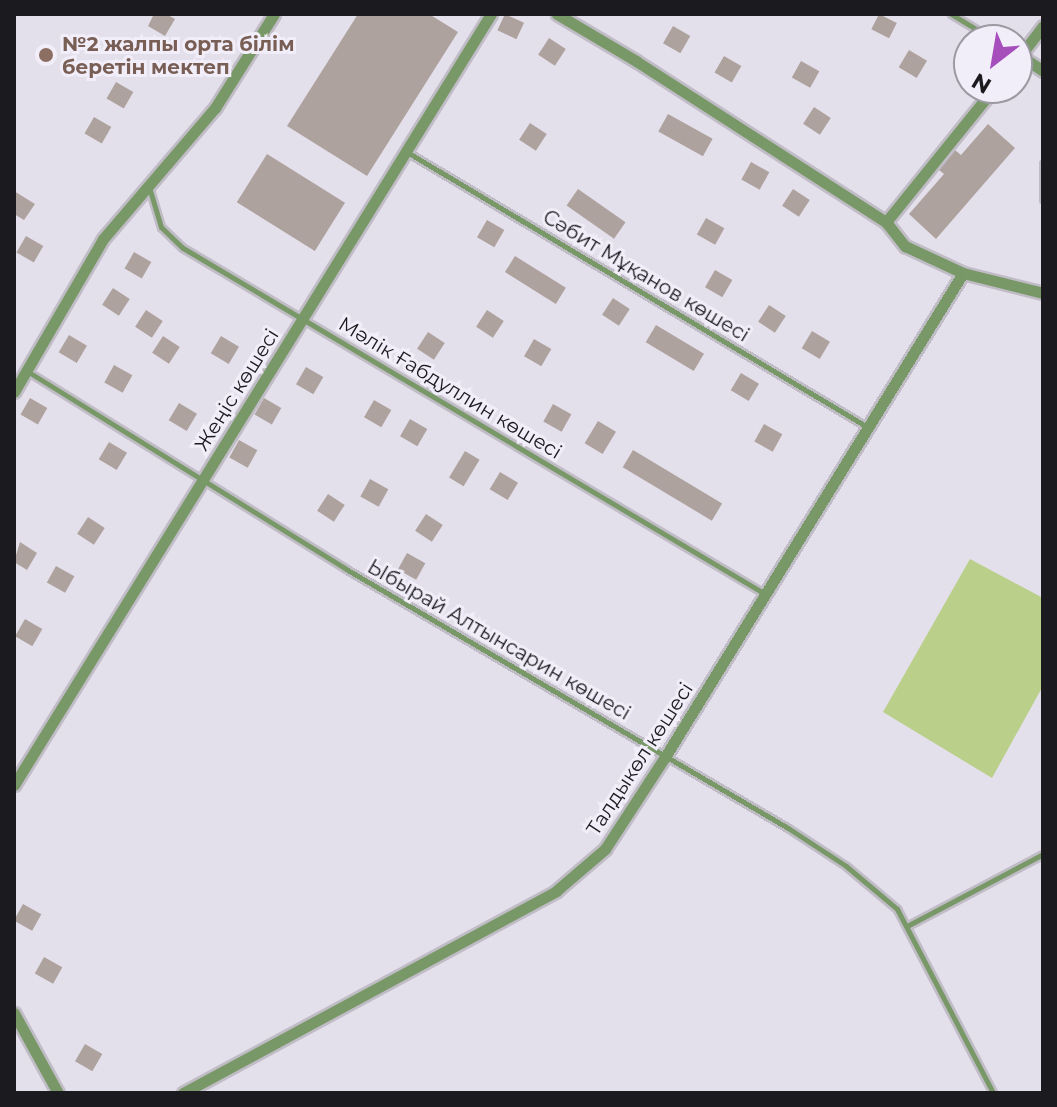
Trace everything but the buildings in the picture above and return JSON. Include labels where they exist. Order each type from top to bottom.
[{"type":"street","points":[[14,392],[103,239],[215,108],[274,14]]},
{"type":"street","name":"Жеңіс көшесі","points":[[14,785],[491,14]]},
{"type":"street","points":[[557,14],[636,61],[886,222],[905,246],[963,273],[1043,293]]},
{"type":"street","points":[[886,222],[981,104]]},
{"type":"street","name":"Талдыкөл көшесі","points":[[183,1093],[556,891],[605,849],[766,595],[963,273]]},
{"type":"street","points":[[14,1013],[58,1093]]},
{"type":"lane","name":"Сәбит Мұқанов көшесі","points":[[406,151],[869,428]]},
{"type":"lane","points":[[1043,164],[1043,199]]},
{"type":"lane","name":"Мәлік Ғабдуллин көшесі","points":[[148,183],[161,227],[183,248],[766,595]]},
{"type":"lane","name":"Ыбырай Алтынсарин көшесі","points":[[26,371],[346,569],[788,828],[846,866],[897,909],[993,1093]]},
{"type":"lane","points":[[907,926],[1043,854]]},
{"type":"green space","points":[[970,559],[1043,598],[1043,686],[992,778],[883,712]]},
{"type":"place","name":"№2 жалпы орта білім беретін мектеп","points":[[46,55]]}]
